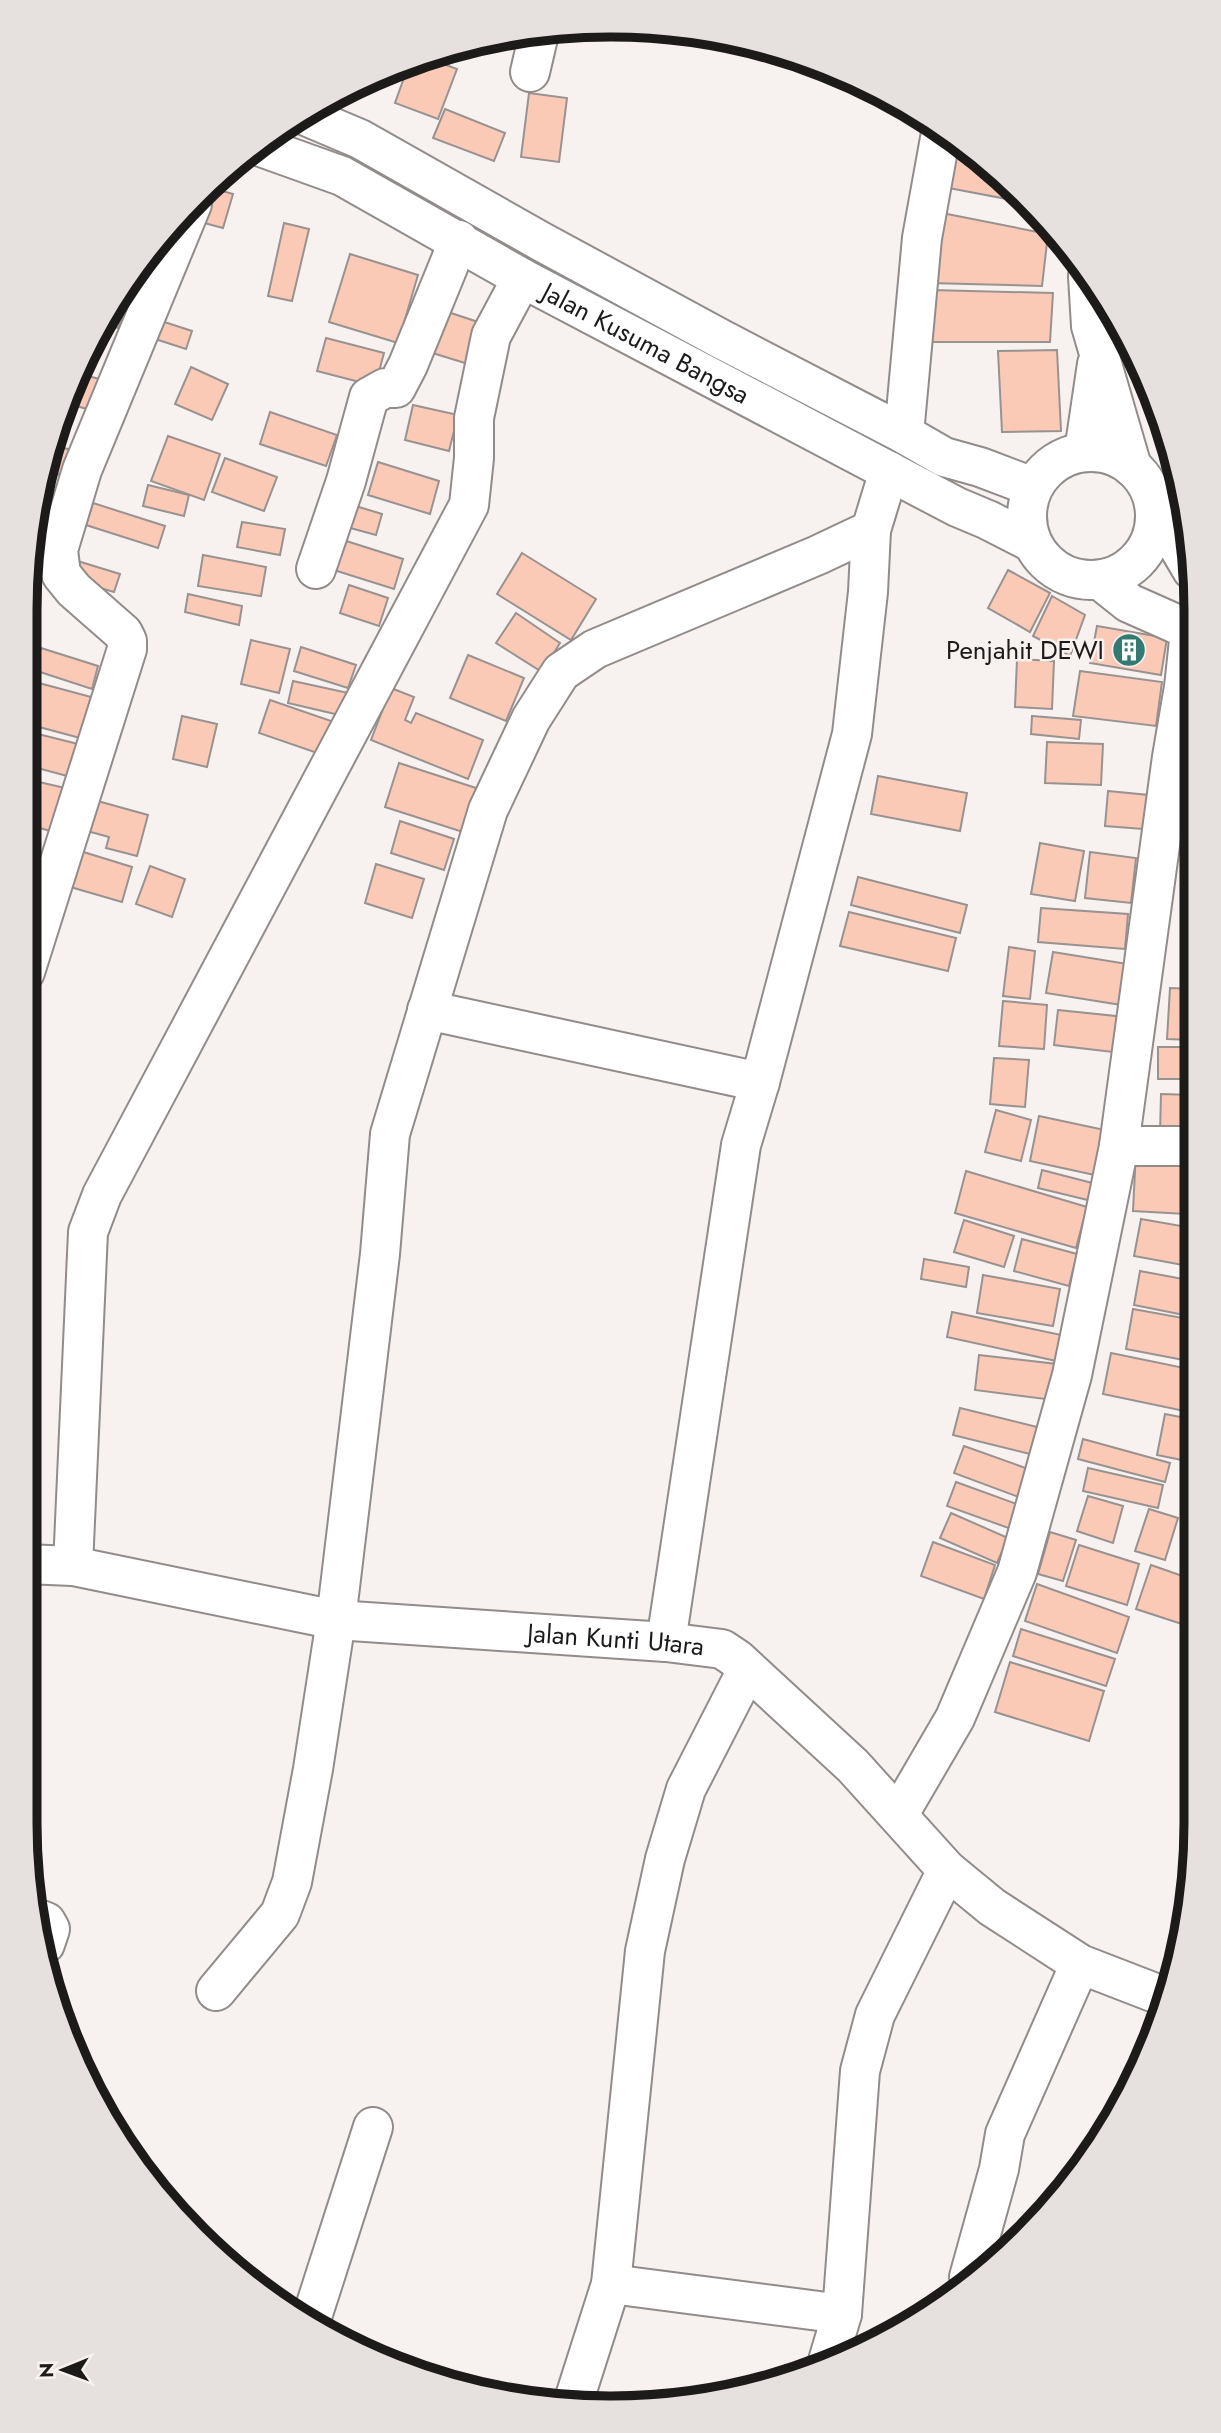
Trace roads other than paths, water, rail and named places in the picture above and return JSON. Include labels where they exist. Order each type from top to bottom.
[{"type":"street","points":[[530,72],[537,42]]},
{"type":"street","name":"Jalan Kusuma Bangsa","points":[[315,119],[360,139],[542,242],[944,457],[1033,487]]},
{"type":"street","points":[[342,176],[360,139]]},
{"type":"street","points":[[904,434],[922,238],[940,141]]},
{"type":"street","name":"Jalan Kusuma Bangsa","points":[[268,150],[342,176],[522,278],[957,507],[1031,542]]},
{"type":"street","points":[[37,934],[127,649],[123,633],[74,590],[61,574],[58,550],[82,470],[181,229]]},
{"type":"street","points":[[316,569],[346,481],[369,397],[385,388],[396,388],[459,240]]},
{"type":"street","points":[[73,1566],[88,1232],[102,1195],[469,505],[474,458],[474,418],[491,336],[522,278]]},
{"type":"street","points":[[1094,302],[1132,467]]},
{"type":"street","points":[[1084,452],[1101,332]]},
{"type":"street","points":[[706,374],[721,339]]},
{"type":"street","points":[[1155,507],[1155,528],[1148,547],[1137,563],[1120,575],[1100,580],[1079,580],[1060,573],[1043,560],[1031,542],[1027,524],[1027,505],[1033,487],[1045,470],[1063,457],[1084,452],[1103,453],[1122,459],[1149,488],[1155,507],[1181,551]]},
{"type":"street","points":[[666,1642],[741,1145],[852,734],[868,592],[871,530],[889,471]]},
{"type":"street","points":[[216,1991],[280,1914],[292,1882],[313,1769],[335,1620],[380,1254],[390,1135],[488,810],[531,719],[561,672],[595,649],[871,530]]},
{"type":"street","points":[[1100,580],[1129,603],[1184,628]]},
{"type":"street","points":[[899,1814],[955,1718],[1017,1572],[1072,1375],[1119,1146],[1184,687]]},
{"type":"street","points":[[427,1010],[760,1082]]},
{"type":"street","points":[[1119,1146],[1184,1146]]},
{"type":"street","name":"Jalan Kunti Utara","points":[[37,1564],[73,1566],[335,1620],[666,1642],[722,1649],[737,1659],[853,1766],[947,1870],[992,1907],[1080,1964],[1158,1994]]},
{"type":"street","points":[[575,2395],[611,2284],[645,1951],[665,1859],[686,1789],[747,1670]]},
{"type":"street","points":[[830,2353],[842,2314],[860,2071],[875,2015],[947,1870]]},
{"type":"street","points":[[971,2269],[999,2169],[1005,2134],[1080,1964]]},
{"type":"street","points":[[313,2313],[373,2127]]},
{"type":"street","points":[[611,2284],[842,2314]]},
{"type":"place","name":"Penjahit DEWI","points":[[1129,650]]}]
